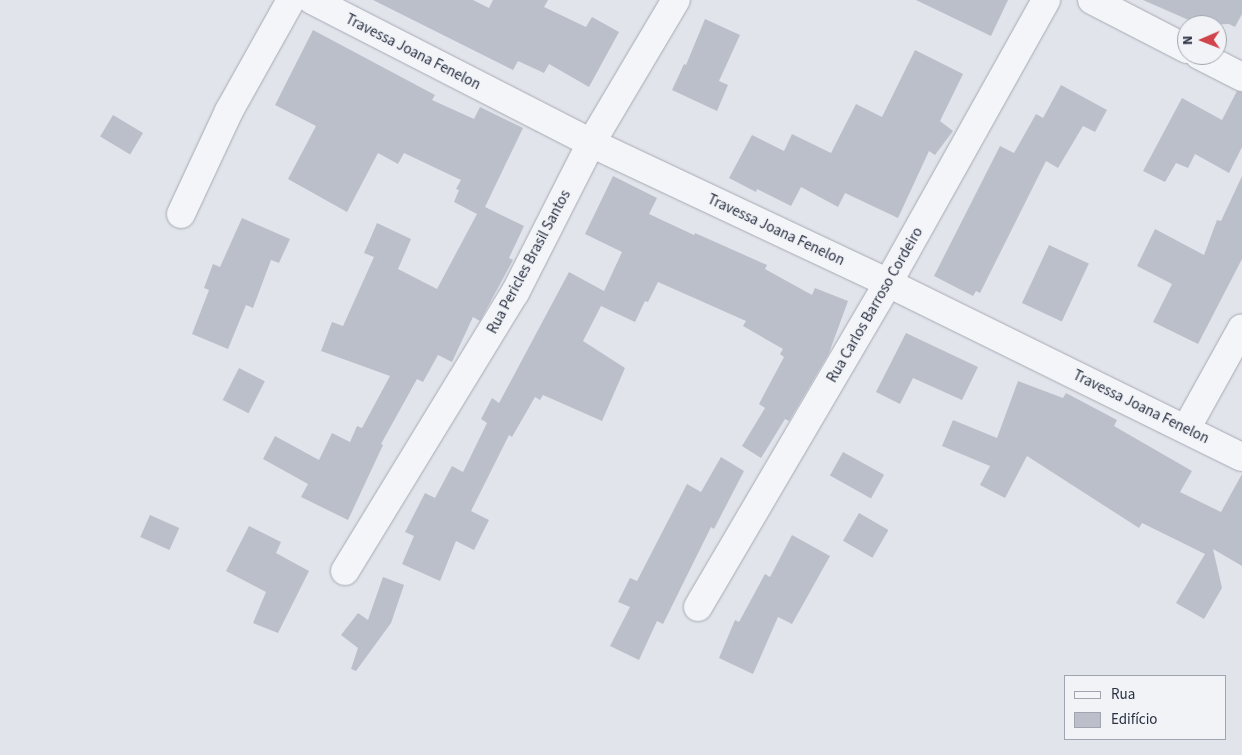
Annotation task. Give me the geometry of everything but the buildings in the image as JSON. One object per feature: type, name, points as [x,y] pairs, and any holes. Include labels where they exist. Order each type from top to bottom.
[{"type":"street","points":[[181,214],[229,111],[291,0]]},
{"type":"street","name":"Travessa Joana Fenelon","points":[[312,0],[591,144],[888,283],[1242,457]]},
{"type":"street","name":"Rua Pericles Brasil Santos","points":[[345,571],[515,293],[591,144],[676,0]]},
{"type":"street","name":"Rua Carlos Barroso Cordeiro","points":[[698,607],[888,283],[1046,0]]},
{"type":"street","points":[[1092,0],[1177,44]]},
{"type":"street","points":[[1219,65],[1242,77]]},
{"type":"street","points":[[1186,429],[1242,328]]}]
